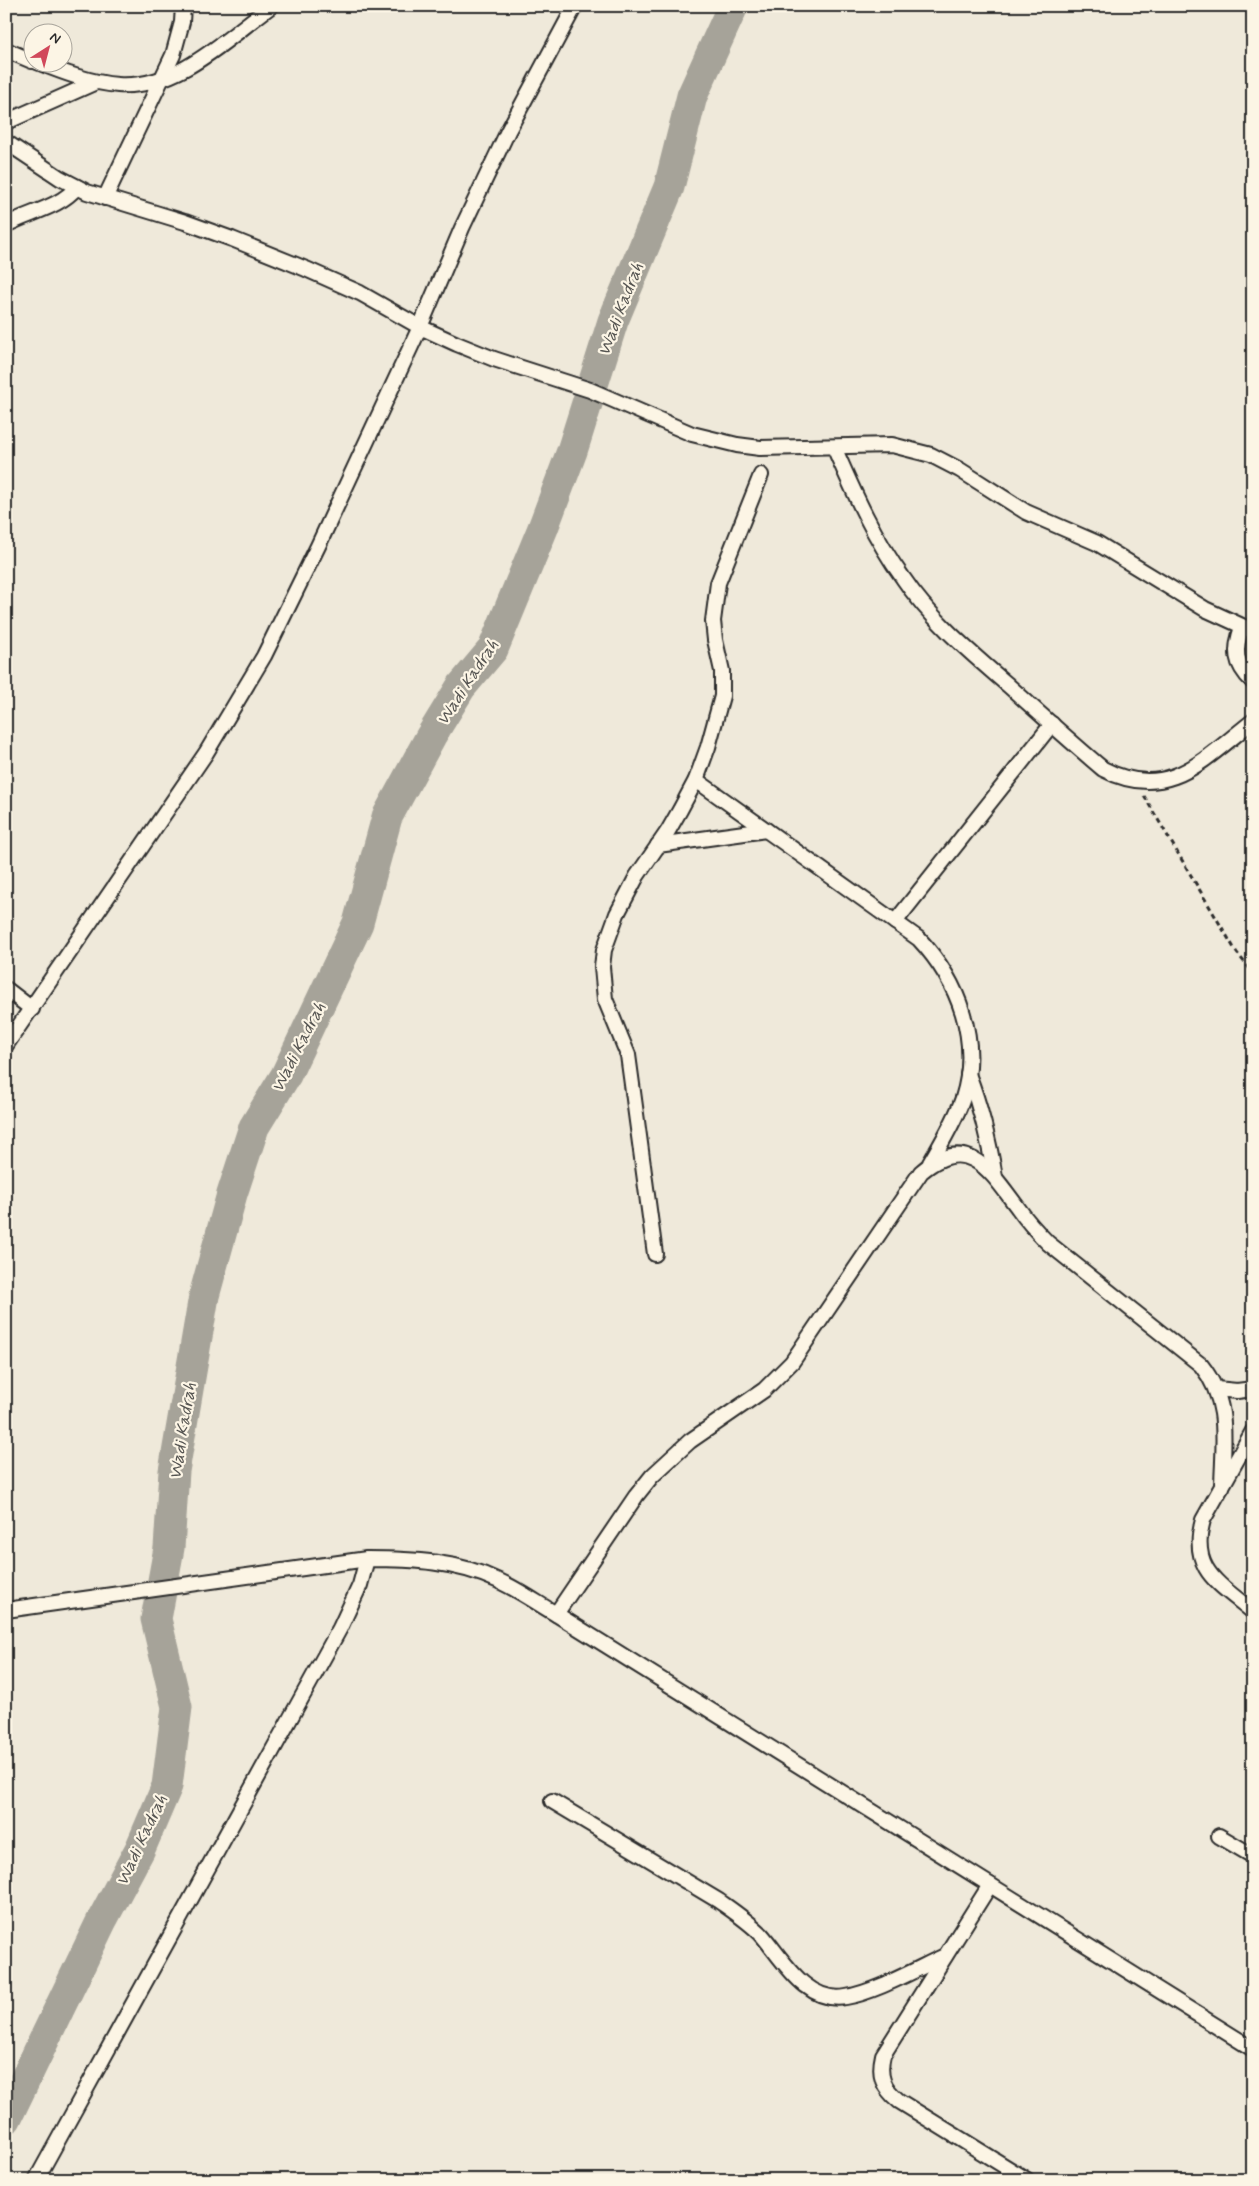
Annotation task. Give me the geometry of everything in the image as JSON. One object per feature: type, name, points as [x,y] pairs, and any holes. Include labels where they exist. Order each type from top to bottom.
[{"type":"street","points":[[105,198],[163,79],[175,47],[184,6]]},
{"type":"street","points":[[66,72],[96,82],[118,85],[134,85],[163,79],[192,65],[271,6]]},
{"type":"street","points":[[6,1045],[206,753],[264,656],[420,327],[462,228],[508,131],[575,6]]},
{"type":"street","points":[[6,50],[22,57]]},
{"type":"street","points":[[6,122],[96,82]]},
{"type":"street","points":[[6,132],[20,150]]},
{"type":"street","points":[[6,142],[77,187],[105,198],[185,222],[306,269],[360,293],[420,327],[486,356],[590,390],[692,434],[760,448],[892,445],[931,455],[960,470],[1026,512],[1097,543],[1205,609],[1247,629],[1236,644],[1237,656],[1241,668],[1253,682]]},
{"type":"street","points":[[6,225],[32,212],[59,203],[77,187]]},
{"type":"street","points":[[834,447],[852,489],[879,542],[903,580],[963,646],[1103,769],[1134,781],[1151,782],[1167,780],[1183,774],[1253,721]]},
{"type":"street","points":[[655,1254],[628,1055],[605,999],[602,967],[604,950],[617,914],[637,876],[658,845],[696,780],[708,747],[722,696],[722,671],[714,640],[713,621],[718,583],[761,475]]},
{"type":"street","points":[[896,922],[1052,724]]},
{"type":"street","points":[[556,1614],[636,1496],[652,1476],[690,1441],[764,1390],[792,1362],[917,1177],[930,1164],[953,1121],[962,1098],[968,1074],[969,1050],[966,1025],[960,1001],[950,978],[937,958],[919,940],[896,922],[696,780]]},
{"type":"street","points":[[658,845],[766,830]]},
{"type":"street","points":[[6,989],[32,1009]]},
{"type":"street","points":[[968,1074],[983,1116],[995,1176]]},
{"type":"street","points":[[930,1164],[942,1158],[954,1156],[967,1157],[979,1162],[995,1176],[1028,1222],[1048,1243],[1190,1355],[1205,1370],[1216,1389],[1223,1417],[1222,1487]]},
{"type":"street","points":[[1216,1389],[1237,1391],[1253,1389]]},
{"type":"street","points":[[1253,1431],[1203,1520],[1198,1536],[1199,1552],[1204,1568],[1213,1579],[1253,1612]]},
{"type":"street","points":[[36,2180],[340,1628],[360,1585],[367,1559]]},
{"type":"street","points":[[6,1610],[367,1559],[401,1559],[434,1562],[467,1569],[499,1581],[556,1614],[1253,2049]]},
{"type":"street","points":[[552,1801],[733,1911],[760,1934],[798,1978],[811,1990],[826,1996],[843,1998],[860,1994],[945,1956]]},
{"type":"street","points":[[1219,1836],[1253,1856]]},
{"type":"street","points":[[990,1885],[883,2055],[880,2068],[882,2081],[889,2093],[899,2101],[1027,2180]]},
{"type":"path","points":[[1134,781],[1237,953],[1253,973]]},
{"type":"waterway","name":"Wadi Kadrah","points":[[6,2119],[101,1922],[140,1849],[167,1786],[177,1707],[156,1619],[169,1548],[174,1471],[204,1296],[232,1194],[254,1127],[286,1075],[358,923],[387,817],[431,736],[461,687],[493,649],[543,528],[572,451],[613,321],[669,187],[692,96],[733,6]]}]
